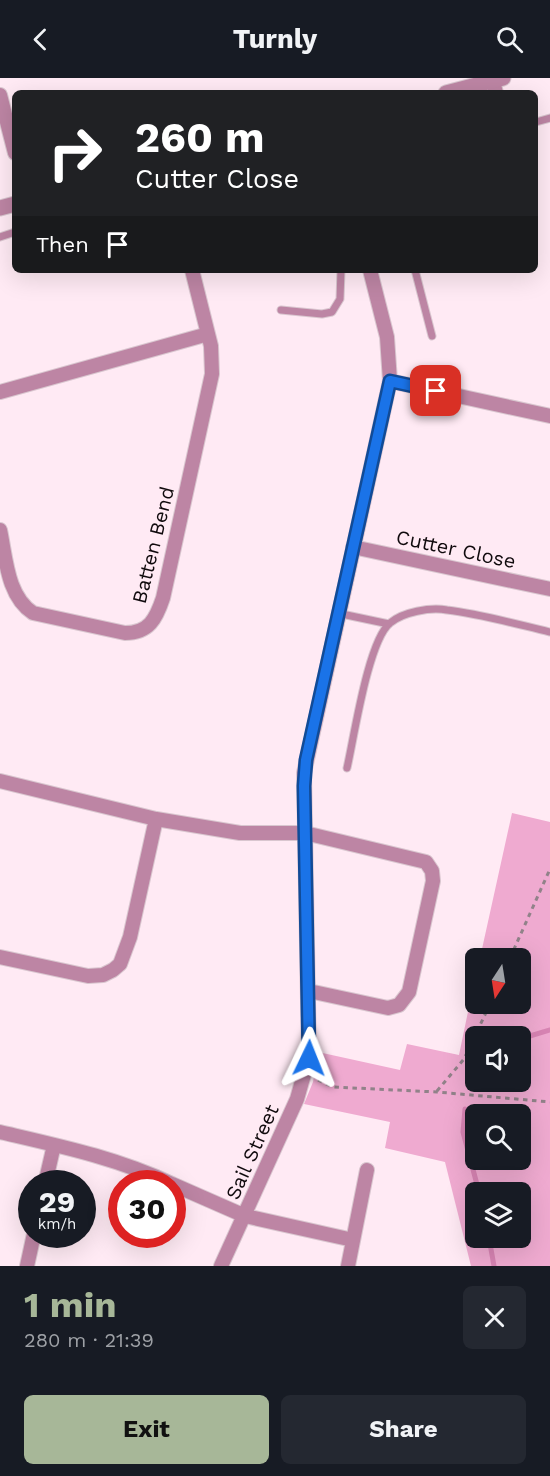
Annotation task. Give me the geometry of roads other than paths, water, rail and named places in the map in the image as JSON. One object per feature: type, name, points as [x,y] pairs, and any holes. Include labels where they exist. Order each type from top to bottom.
[{"type":"street","points":[[463,90],[497,84]]},
{"type":"street","points":[[0,95],[12,141]]},
{"type":"street","name":"Batten Bend","points":[[0,530],[15,594],[21,604],[33,613],[124,633],[136,633],[152,623],[163,598],[206,408],[213,359],[193,273]]},
{"type":"street","name":"Sail Street","points":[[221,1266],[306,1075],[310,1040],[305,833],[306,760],[390,381],[387,337],[371,273]]},
{"type":"street","points":[[0,392],[208,334]]},
{"type":"street","points":[[390,381],[550,416]]},
{"type":"street","name":"Cutter Close","points":[[353,547],[550,589]]},
{"type":"street","points":[[0,781],[156,819],[240,833],[305,833],[421,859],[430,866],[433,876],[409,992],[404,1002],[388,1008],[309,991]]},
{"type":"street","points":[[0,957],[88,976],[104,975],[120,964],[130,937],[156,819]]},
{"type":"street","points":[[0,1132],[142,1170]]},
{"type":"street","points":[[48,1170],[54,1145]]},
{"type":"street","points":[[348,1266],[368,1170]]},
{"type":"street","points":[[186,1190],[245,1216],[353,1240]]},
{"type":"street","points":[[27,1266],[31,1248]]},
{"type":"lane","points":[[281,310],[322,314],[332,312],[340,299],[340,273]]},
{"type":"lane","points":[[416,273],[432,336]]},
{"type":"lane","points":[[347,768],[370,665],[380,636],[389,624],[418,612],[444,609],[550,632]]},
{"type":"lane","points":[[337,613],[389,624]]},
{"type":"waterway","points":[[531,1036],[550,1030]]},
{"type":"waterway","points":[[465,1109],[463,1132],[465,1140]]},
{"type":"waterway","points":[[473,1170],[476,1182]]},
{"type":"waterway","points":[[491,1248],[494,1266]]}]
